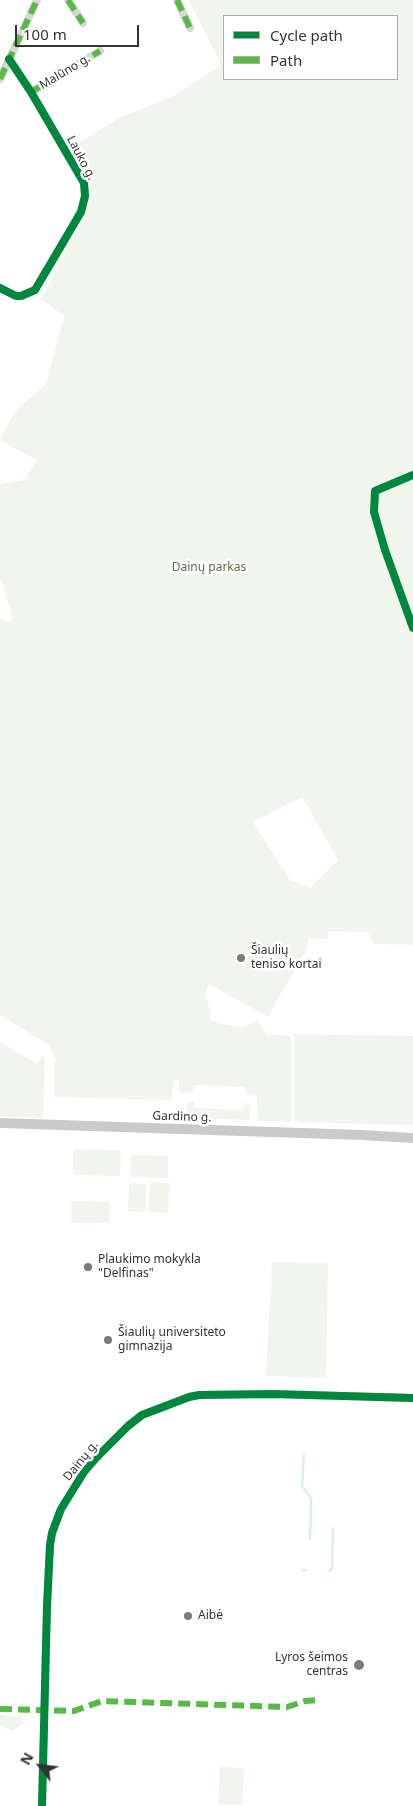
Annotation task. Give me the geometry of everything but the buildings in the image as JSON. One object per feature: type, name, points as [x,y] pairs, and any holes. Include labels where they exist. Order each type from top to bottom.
[{"type":"main road","name":"Gardino g.","points":[[0,1123],[413,1137]]},
{"type":"street","points":[[0,79],[37,0]]},
{"type":"street","points":[[68,0],[83,23]]},
{"type":"street","points":[[177,0],[190,28]]},
{"type":"street","name":"Malūno g.","points":[[30,92],[100,51]]},
{"type":"street","name":"Lauko g.","points":[[0,288],[16,296],[21,296],[35,290],[84,204],[84,183],[9,59]]},
{"type":"street","name":"Dainų g.","points":[[42,1806],[50,1545],[52,1533],[61,1509],[84,1472],[96,1458],[128,1426],[142,1415],[199,1395],[273,1394],[413,1398]]},
{"type":"green space","name":"Dainų parkas","points":[[189,0],[413,0],[413,945],[376,944],[371,941],[370,932],[328,931],[328,939],[309,939],[305,952],[268,1017],[209,984],[205,994],[211,1013],[209,1019],[217,1023],[242,1027],[258,1020],[266,1034],[291,1036],[291,1122],[258,1121],[257,1096],[245,1095],[245,1087],[194,1085],[193,1093],[179,1093],[179,1079],[174,1080],[171,1100],[54,1097],[54,1064],[56,1060],[49,1045],[0,1015],[0,619],[10,622],[12,618],[4,587],[0,580],[0,484],[25,480],[36,460],[0,439],[15,411],[46,384],[64,316],[41,299],[80,225],[92,195],[88,181],[70,148],[121,117],[175,95],[221,65]],"holes":[[[302,797],[338,860],[310,888],[291,881],[253,822]]]},
{"type":"green space","points":[[294,1034],[413,1036],[413,1125],[294,1122]]},
{"type":"green space","points":[[0,1042],[37,1064],[43,1054],[45,1058],[43,1118],[0,1117]]},
{"type":"green space","points":[[190,1101],[195,1102],[195,1108],[244,1110],[244,1103],[247,1103],[250,1106],[250,1120],[186,1118],[187,1103]]},
{"type":"green space","points":[[76,1149],[119,1150],[121,1152],[120,1174],[118,1176],[75,1175],[73,1173],[73,1151]]},
{"type":"green space","points":[[131,1155],[168,1156],[168,1178],[130,1177]]},
{"type":"green space","points":[[150,1182],[170,1183],[168,1213],[149,1212]]},
{"type":"green space","points":[[129,1183],[146,1184],[145,1212],[128,1211]]},
{"type":"green space","points":[[71,1201],[110,1202],[109,1223],[71,1223]]},
{"type":"green space","points":[[272,1262],[328,1263],[326,1378],[266,1376]]},
{"type":"green space","points":[[0,1715],[21,1716],[24,1723],[12,1731],[0,1725]]},
{"type":"green space","points":[[220,1767],[244,1768],[242,1805],[218,1804]]},
{"type":"waterway","points":[[304,1455],[302,1486],[311,1498],[310,1539]]},
{"type":"waterway","points":[[329,1571],[332,1569],[333,1528]]},
{"type":"marked path","points":[[0,79],[37,0]]},
{"type":"marked path","points":[[68,0],[83,23]]},
{"type":"marked path","points":[[177,0],[190,28]]},
{"type":"marked path","points":[[31,92],[100,51]]},
{"type":"marked path","points":[[0,1709],[74,1711],[102,1701],[287,1707],[305,1701],[321,1700]]},
{"type":"cycle path","points":[[0,288],[16,296],[21,296],[35,290],[81,212],[85,196],[84,183],[31,92],[9,59]]},
{"type":"cycle path","points":[[413,475],[375,491],[374,512],[385,550],[413,628]]},
{"type":"cycle path","points":[[42,1806],[50,1545],[52,1533],[61,1509],[84,1472],[96,1458],[128,1426],[142,1415],[199,1395],[273,1394],[413,1398]]},
{"type":"place","name":"Šiaulių teniso kortai","points":[[241,958]]},
{"type":"place","name":"Plaukimo mokykla \"Delfinas\"","points":[[88,1267]]},
{"type":"place","name":"Šiaulių universiteto gimnazija","points":[[108,1340]]},
{"type":"place","name":"Aibė","points":[[188,1616]]},
{"type":"place","name":"Lyros šeimos centras","points":[[359,1665]]}]
